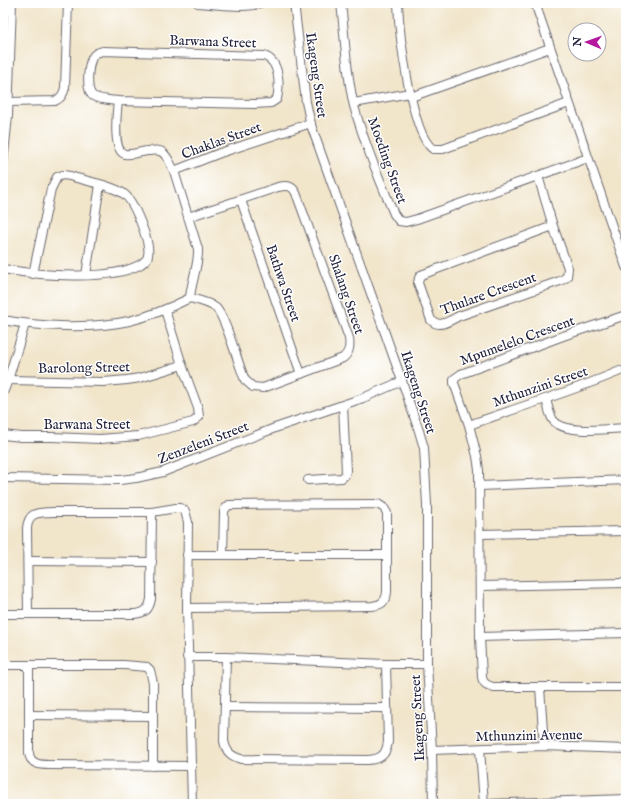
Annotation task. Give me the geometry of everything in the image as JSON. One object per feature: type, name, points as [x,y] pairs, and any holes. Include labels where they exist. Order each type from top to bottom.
[{"type":"street","points":[[3,163],[9,102],[12,3]]},
{"type":"street","points":[[9,102],[55,101],[60,99],[62,96],[65,88],[68,3]]},
{"type":"street","points":[[198,3],[247,6],[260,3]]},
{"type":"street","name":"Ikageng Street","points":[[294,3],[306,102],[311,122],[420,431],[426,463],[428,608],[427,664],[432,750],[432,804]]},
{"type":"street","name":"Moeding Street","points":[[342,3],[350,83],[354,103],[370,155],[397,220],[401,222],[417,219],[588,158]]},
{"type":"street","points":[[398,3],[411,95],[420,130],[427,144],[435,150],[447,148],[569,104]]},
{"type":"street","points":[[535,3],[626,267]]},
{"type":"street","points":[[354,103],[411,95],[550,48]]},
{"type":"street","name":"Barwana Street","points":[[98,52],[177,52],[264,56],[271,59],[276,67],[277,96],[275,101],[271,103],[255,104],[118,101],[98,98],[93,96],[90,92],[90,61],[98,52]]},
{"type":"street","points":[[118,101],[117,133],[121,152],[123,154],[130,154],[152,150],[163,152],[174,171]]},
{"type":"street","name":"Chaklas Street","points":[[190,298],[191,285],[198,260],[197,244],[174,171],[311,122]]},
{"type":"street","points":[[3,269],[33,274],[57,275],[119,272],[140,265],[147,259],[149,249],[132,202],[123,193],[63,175],[59,176],[55,180],[46,212],[33,274]]},
{"type":"street","name":"Thulare Crescent","points":[[538,176],[553,226],[568,268],[568,275],[566,278],[459,316],[446,323],[435,324],[431,320],[418,283],[421,275],[553,226]]},
{"type":"street","points":[[86,274],[100,185]]},
{"type":"street","name":"Shalang Street","points":[[188,217],[284,186],[291,186],[296,193],[314,240],[349,338],[349,349],[347,355],[343,358],[302,374],[263,388],[257,388],[248,384],[241,372],[224,323],[216,308],[190,298]]},
{"type":"street","name":"Bathwa Street","points":[[241,200],[302,374]]},
{"type":"street","points":[[3,320],[25,324],[113,324],[142,318],[165,310],[190,298]]},
{"type":"street","name":"Barwana Street","points":[[3,435],[21,437],[114,439],[138,436],[192,422],[199,417],[200,413],[182,365],[165,310]]},
{"type":"street","name":"Mpumelelo Crescent","points":[[626,315],[563,336],[461,374],[454,381],[454,386],[469,425],[477,456],[480,486],[480,637],[482,677],[485,684],[492,687],[626,687]]},
{"type":"street","points":[[3,393],[25,324]]},
{"type":"street","name":"Barolong Street","points":[[8,380],[104,382],[140,378],[182,365]]},
{"type":"street","name":"Mthunzini Street","points":[[469,425],[546,399],[620,371]]},
{"type":"street","name":"Zenzeleni Street","points":[[3,478],[108,480],[136,478],[169,470],[275,428],[363,398],[402,381]]},
{"type":"street","points":[[546,399],[553,420],[561,426],[580,429],[626,428]]},
{"type":"street","points":[[308,480],[342,478],[345,475],[343,405]]},
{"type":"street","points":[[480,486],[626,480]]},
{"type":"street","points":[[187,608],[376,605],[382,603],[386,598],[387,513],[381,506],[369,504],[229,505],[224,512],[223,555]]},
{"type":"street","points":[[28,614],[27,522],[31,516],[35,514],[52,512],[152,512],[176,508],[180,508],[185,511],[188,522],[187,657],[192,766],[192,804]]},
{"type":"street","points":[[3,614],[143,613],[150,606],[151,600],[152,512]]},
{"type":"street","points":[[480,534],[626,531]]},
{"type":"street","points":[[187,555],[387,555]]},
{"type":"street","points":[[28,561],[152,562]]},
{"type":"street","points":[[480,586],[626,583]]},
{"type":"street","points":[[480,637],[626,633]]},
{"type":"street","points":[[187,657],[427,664]]},
{"type":"street","points":[[226,657],[225,747],[234,757],[242,759],[353,760],[378,758],[385,752],[388,742],[386,664]]},
{"type":"street","points":[[3,665],[124,665],[147,667],[150,670],[153,679],[153,766]]},
{"type":"street","points":[[29,665],[29,755],[31,760],[36,763],[59,766],[192,766]]},
{"type":"street","points":[[540,687],[544,746]]},
{"type":"street","points":[[225,707],[387,708]]},
{"type":"street","points":[[29,715],[153,716]]},
{"type":"street","name":"Mthunzini Avenue","points":[[432,750],[544,746],[626,749]]},
{"type":"street","points":[[480,749],[484,804],[626,799]]}]
